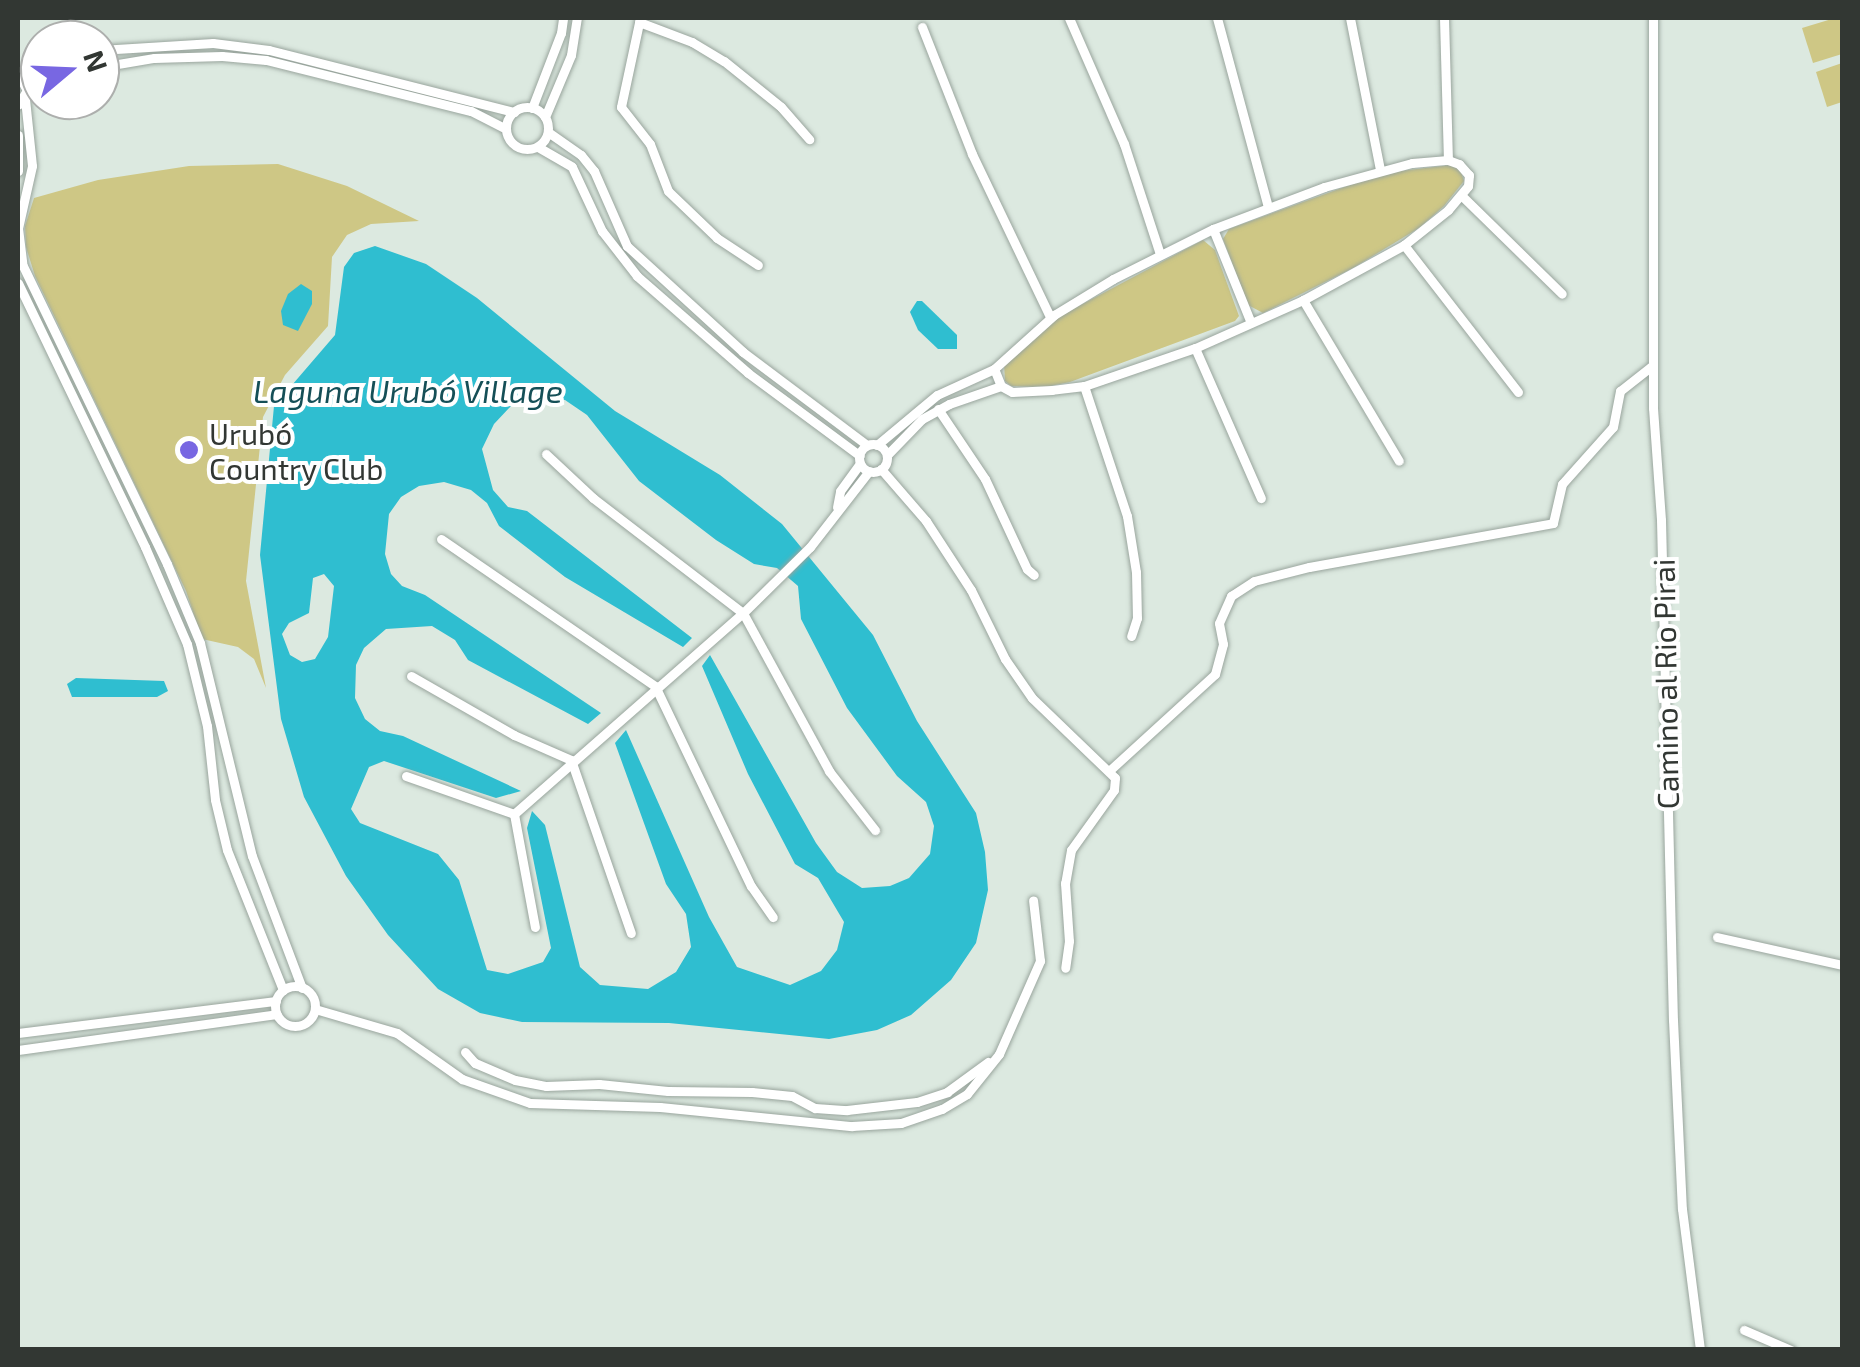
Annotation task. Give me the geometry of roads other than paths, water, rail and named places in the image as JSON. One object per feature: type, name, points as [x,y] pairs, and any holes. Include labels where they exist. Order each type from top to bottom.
[{"type":"street","points":[[532,108],[561,34],[562,18]]},
{"type":"street","points":[[538,147],[548,132],[545,116],[570,56],[577,18]]},
{"type":"street","points":[[1069,18],[1124,144],[1160,254]]},
{"type":"street","points":[[1216,18],[1268,207]]},
{"type":"street","points":[[1350,18],[1380,170]]},
{"type":"street","points":[[1444,18],[1448,160]]},
{"type":"street","name":"Camino al Rio Pirai","points":[[1653,18],[1654,364],[1675,1058],[1682,1209],[1700,1350]]},
{"type":"street","points":[[758,265],[717,238],[668,192],[650,144],[621,107],[640,20],[692,42],[724,61],[781,107],[810,140]]},
{"type":"street","points":[[922,27],[955,115],[1050,318]]},
{"type":"street","points":[[120,48],[212,43],[269,50],[514,112],[532,108],[545,116]]},
{"type":"street","points":[[154,44],[154,58]]},
{"type":"street","points":[[120,64],[154,58],[222,56],[266,60],[472,110],[506,129],[518,148],[538,147],[572,167],[622,258],[685,320],[748,374],[860,459],[869,471]]},
{"type":"street","points":[[506,129],[514,112]]},
{"type":"street","points":[[26,120],[32,166],[18,248],[200,643],[252,856],[302,988],[312,996],[315,1009],[310,1020],[298,1026],[286,1024],[277,1014],[276,1001],[283,990]]},
{"type":"street","points":[[548,132],[581,155],[594,171],[627,246],[694,309],[886,454]]},
{"type":"street","points":[[18,135],[18,171]]},
{"type":"street","points":[[837,507],[840,492],[872,445],[936,395],[994,369],[1050,318],[1160,254],[1268,207],[1380,170],[1448,160],[1459,164],[1469,176],[1461,195],[1404,245],[1303,300],[1195,348],[1084,386],[1012,392],[1001,386],[994,369]]},
{"type":"street","points":[[1461,195],[1562,294]]},
{"type":"street","points":[[592,206],[604,201]]},
{"type":"street","points":[[1213,229],[1251,323]]},
{"type":"street","points":[[1404,245],[1518,392]]},
{"type":"street","points":[[18,283],[145,546],[186,644],[207,726],[215,800],[227,850],[283,990]]},
{"type":"street","points":[[1303,300],[1399,462]]},
{"type":"street","points":[[685,320],[694,309]]},
{"type":"street","points":[[1195,348],[1261,498]]},
{"type":"street","points":[[1110,770],[1216,674],[1223,644],[1219,623],[1231,596],[1254,580],[1309,567],[1553,523],[1562,484],[1613,427],[1620,391],[1654,364]]},
{"type":"street","points":[[882,468],[886,454],[922,418],[1001,386]]},
{"type":"street","points":[[1084,386],[1127,516],[1136,572],[1137,618],[1131,636]]},
{"type":"street","points":[[938,410],[986,479],[1027,569],[1034,575]]},
{"type":"street","points":[[546,454],[593,498],[743,613],[829,772],[875,830]]},
{"type":"street","points":[[882,468],[926,522],[972,590],[1006,660],[1032,698],[1081,749],[1110,770],[1114,790],[1071,850],[1065,883],[1069,941],[1065,968]]},
{"type":"street","points":[[514,814],[655,686],[743,613],[807,550],[869,471],[882,468]]},
{"type":"street","points":[[441,540],[655,686],[752,886],[772,917]]},
{"type":"street","points":[[145,546],[156,541]]},
{"type":"street","points":[[411,676],[514,735],[571,760],[631,933]]},
{"type":"street","points":[[406,776],[514,814]]},
{"type":"street","points":[[514,814],[535,927]]},
{"type":"street","points":[[315,1009],[398,1033],[462,1079],[530,1103],[660,1107],[852,1126],[901,1123],[942,1109],[966,1094],[999,1054],[1040,961],[1033,900]]},
{"type":"street","points":[[1717,937],[1842,965]]},
{"type":"street","points":[[283,990],[302,988]]},
{"type":"street","points":[[18,1033],[276,1001]]},
{"type":"street","points":[[18,1050],[277,1014]]},
{"type":"street","points":[[465,1052],[475,1063],[514,1080],[546,1086],[599,1084],[668,1092],[773,1094],[792,1096],[816,1108],[846,1110],[917,1102],[947,1092],[999,1054]]},
{"type":"street","points":[[770,1120],[773,1094]]},
{"type":"street","points":[[1744,1330],[1791,1350]]},
{"type":"water","name":"Laguna Urubó Village","points":[[375,246],[426,264],[477,298],[615,411],[720,475],[782,524],[873,635],[917,721],[976,813],[985,852],[988,890],[976,943],[951,980],[911,1015],[877,1030],[829,1039],[669,1023],[522,1022],[480,1013],[438,989],[388,935],[346,876],[304,797],[281,719],[260,555],[274,406],[335,335],[344,267],[354,253]],"holes":[[[536,396],[565,400],[587,415],[639,481],[716,540],[754,564],[777,568],[798,586],[801,619],[847,708],[897,776],[926,802],[934,826],[930,854],[909,878],[890,886],[862,888],[837,872],[816,843],[710,655],[702,666],[748,774],[795,864],[818,878],[844,922],[837,950],[821,971],[790,985],[737,967],[709,917],[626,730],[615,743],[666,884],[686,914],[691,947],[676,972],[648,989],[600,985],[580,967],[545,825],[532,811],[527,828],[551,948],[543,962],[508,974],[487,970],[459,880],[438,854],[360,823],[351,809],[369,767],[384,761],[496,798],[521,791],[403,736],[380,731],[365,719],[355,698],[356,665],[364,648],[386,629],[432,626],[455,640],[468,660],[588,724],[601,713],[425,595],[402,586],[391,574],[385,554],[389,514],[401,497],[419,486],[444,482],[471,490],[487,503],[499,526],[565,577],[683,647],[692,638],[527,511],[508,507],[493,490],[482,449],[494,424],[511,406]],[[324,574],[334,586],[328,637],[315,659],[302,662],[290,655],[282,634],[289,623],[309,613],[313,578]]]},
{"type":"water","points":[[301,284],[312,291],[312,304],[298,331],[283,325],[281,311],[288,294]]},
{"type":"water","points":[[917,301],[922,301],[957,335],[957,349],[938,349],[918,330],[910,312]]},
{"type":"water","points":[[76,678],[164,681],[168,691],[157,697],[72,697],[67,684]]},
{"type":"place","name":"Urubó Country Club","points":[[189,450]]}]
